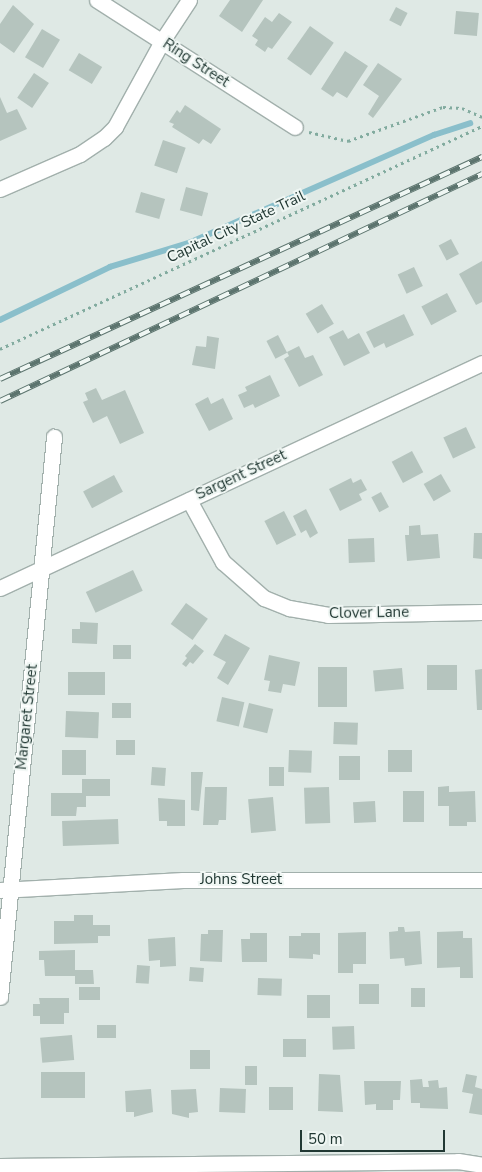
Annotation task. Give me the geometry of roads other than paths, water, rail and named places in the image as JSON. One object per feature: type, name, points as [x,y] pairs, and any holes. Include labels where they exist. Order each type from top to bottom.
[{"type":"street","name":"Ring Street","points":[[97,0],[295,127]]},
{"type":"street","points":[[0,189],[80,154],[102,140],[115,127],[162,41],[189,0]]},
{"type":"street","name":"Sargent Street","points":[[0,588],[482,363]]},
{"type":"street","name":"Margaret Street","points":[[0,997],[4,889],[26,733],[39,570],[54,437]]},
{"type":"street","name":"Clover Lane","points":[[189,500],[223,562],[264,598],[289,608],[328,615],[482,612]]},
{"type":"street","name":"Johns Street","points":[[4,889],[183,880],[482,880]]},
{"type":"street","points":[[0,1166],[458,1161],[482,1165]]},
{"type":"waterway","points":[[0,320],[110,267],[189,243],[434,135],[470,123]]},
{"type":"railway","points":[[0,379],[482,157]]},
{"type":"railway","points":[[0,401],[482,174]]}]
